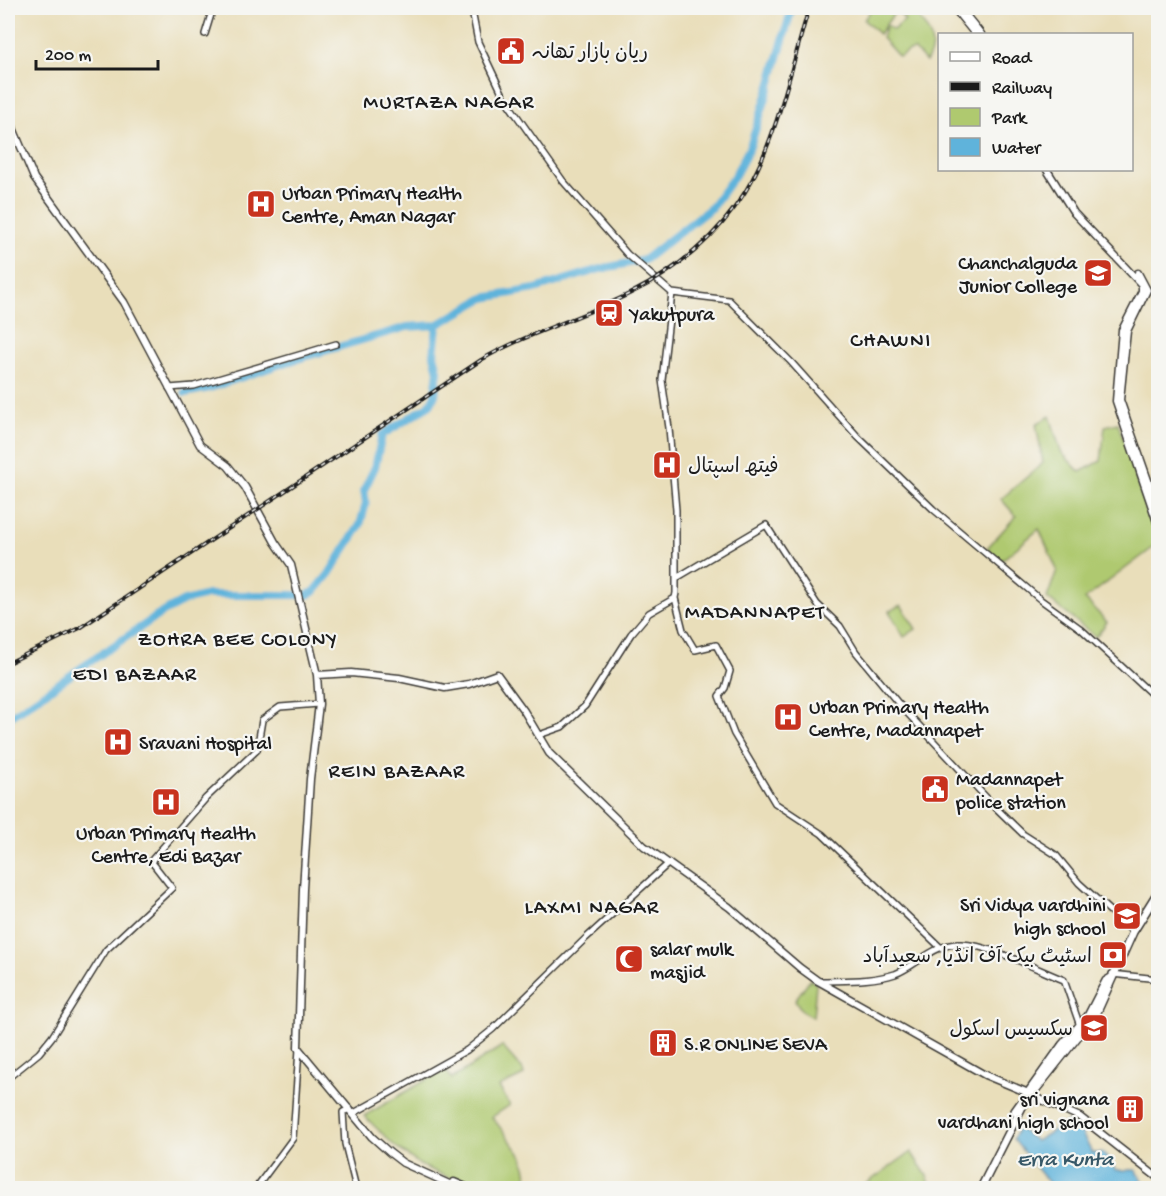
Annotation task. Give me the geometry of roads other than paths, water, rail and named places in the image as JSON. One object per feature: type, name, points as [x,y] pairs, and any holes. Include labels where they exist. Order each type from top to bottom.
[{"type":"main road","points":[[954,8],[974,33]]},
{"type":"main road","points":[[960,8],[980,33]]},
{"type":"main road","points":[[8,94],[17,141],[34,178],[124,302],[200,445],[228,466],[245,487],[275,542],[291,565],[299,607],[317,675],[319,705],[310,779],[303,889],[298,1048],[372,1134],[396,1156],[458,1188]]},
{"type":"main road","points":[[1050,171],[1076,212],[1142,276],[1147,288],[1127,332],[1120,400],[1158,508]]},
{"type":"main road","points":[[1050,171],[1074,213],[1142,285],[1142,291],[1122,330],[1116,401],[1158,525]]},
{"type":"main road","points":[[317,675],[351,673],[390,677],[445,688],[469,684],[497,674],[556,761],[644,846],[729,907],[800,968],[818,981],[985,1075],[1080,1117],[1158,1178]]},
{"type":"main road","points":[[976,1188],[1020,1106],[1062,1044],[1080,1026],[1106,981],[1112,976],[1133,932],[1158,892]]},
{"type":"main road","points":[[1028,1093],[1097,1012],[1112,982],[1112,976]]},
{"type":"main road","points":[[981,1188],[1020,1106]]},
{"type":"main road","points":[[396,1156],[468,1188]]},
{"type":"street","points":[[206,34],[213,8]]},
{"type":"street","points":[[465,8],[472,16],[478,42],[505,99],[563,181],[627,254],[672,293],[729,300],[784,355],[858,437],[933,509],[1041,600],[1081,629],[1158,700]]},
{"type":"street","points":[[672,293],[662,380],[672,456],[678,577],[675,598],[683,630],[695,650],[716,645],[730,671],[726,688],[719,696],[734,734],[775,803],[822,834],[940,947]]},
{"type":"street","points":[[169,388],[194,386],[336,344]]},
{"type":"street","points":[[678,577],[766,525],[816,604],[840,626],[856,652],[893,698],[994,806],[1023,834],[1056,855],[1079,883],[1133,932]]},
{"type":"street","points":[[539,735],[562,726],[585,706],[631,634],[649,613],[675,598]]},
{"type":"street","points":[[8,1078],[39,1053],[52,1037],[106,950],[172,888],[151,861],[194,811],[257,750],[262,720],[280,707],[319,705]]},
{"type":"street","points":[[356,1188],[345,1139],[343,1112],[352,1111],[467,1050],[493,1029],[586,938],[669,863]]},
{"type":"street","points":[[818,981],[878,979],[899,972],[940,947],[960,944],[990,950],[1064,980],[1080,1026]]},
{"type":"street","points":[[1112,976],[1158,979]]},
{"type":"street","points":[[256,1188],[293,1138],[298,1048]]},
{"type":"water","name":"Erra Kunta","points":[[1069,1121],[1080,1129],[1092,1153],[1103,1153],[1116,1170],[1136,1170],[1148,1188],[1053,1188],[1013,1139],[1018,1128],[1036,1141]]},
{"type":"waterway","points":[[185,393],[210,388],[287,362],[407,327],[437,325],[484,298],[535,289],[600,269],[644,260],[712,207],[735,175],[749,149],[792,8]]},
{"type":"waterway","points":[[8,718],[160,614],[184,601],[207,595],[307,595],[314,592],[329,574],[360,525],[366,503],[364,490],[375,467],[382,435],[430,405],[435,395],[438,371],[434,355],[437,325]]},
{"type":"railway","points":[[8,663],[80,628],[481,360],[518,341],[631,293],[680,263],[723,223],[756,172],[774,127],[809,8]]},
{"type":"place","name":"ریان بازار تھانہ","points":[[511,51]]},
{"type":"place","name":"Urban Primary Health Centre, Aman Nagar","points":[[261,204]]},
{"type":"place","name":"Chanchalguda Junior College","points":[[1098,273]]},
{"type":"place","name":"Yakutpura","points":[[609,313]]},
{"type":"place","name":"فیتھ اسپتال","points":[[667,465]]},
{"type":"place","name":"Urban Primary Health Centre, Madannapet","points":[[788,717]]},
{"type":"place","name":"Sravani Hospital","points":[[118,742]]},
{"type":"place","name":"Madannapet police station","points":[[935,789]]},
{"type":"place","name":"Urban Primary Health Centre, Edi Bazar","points":[[166,802]]},
{"type":"place","name":"Sri Vidya vardhini high school","points":[[1127,916]]},
{"type":"place","name":"اسٹیٹ بیک آف انڈیا, سعیدآباد","points":[[1113,955]]},
{"type":"place","name":"salar mulk masjid","points":[[629,959]]},
{"type":"place","name":"سکسیس اسکول","points":[[1094,1028]]},
{"type":"place","name":"S.R ONLINE SEVA","points":[[663,1043]]},
{"type":"place","name":"sri vignana vardhani high school","points":[[1130,1109]]},
{"type":"district","name":"MURTAZA NAGAR","points":[[449,101]]},
{"type":"district","name":"CHAWNI","points":[[891,339]]},
{"type":"district","name":"MADANNAPET","points":[[755,611]]},
{"type":"district","name":"ZOHRA BEE COLONY","points":[[238,638]]},
{"type":"district","name":"EDI BAZAAR","points":[[135,673]]},
{"type":"district","name":"REIN BAZAAR","points":[[397,770]]},
{"type":"district","name":"LAXMI NAGAR","points":[[592,906]]}]
